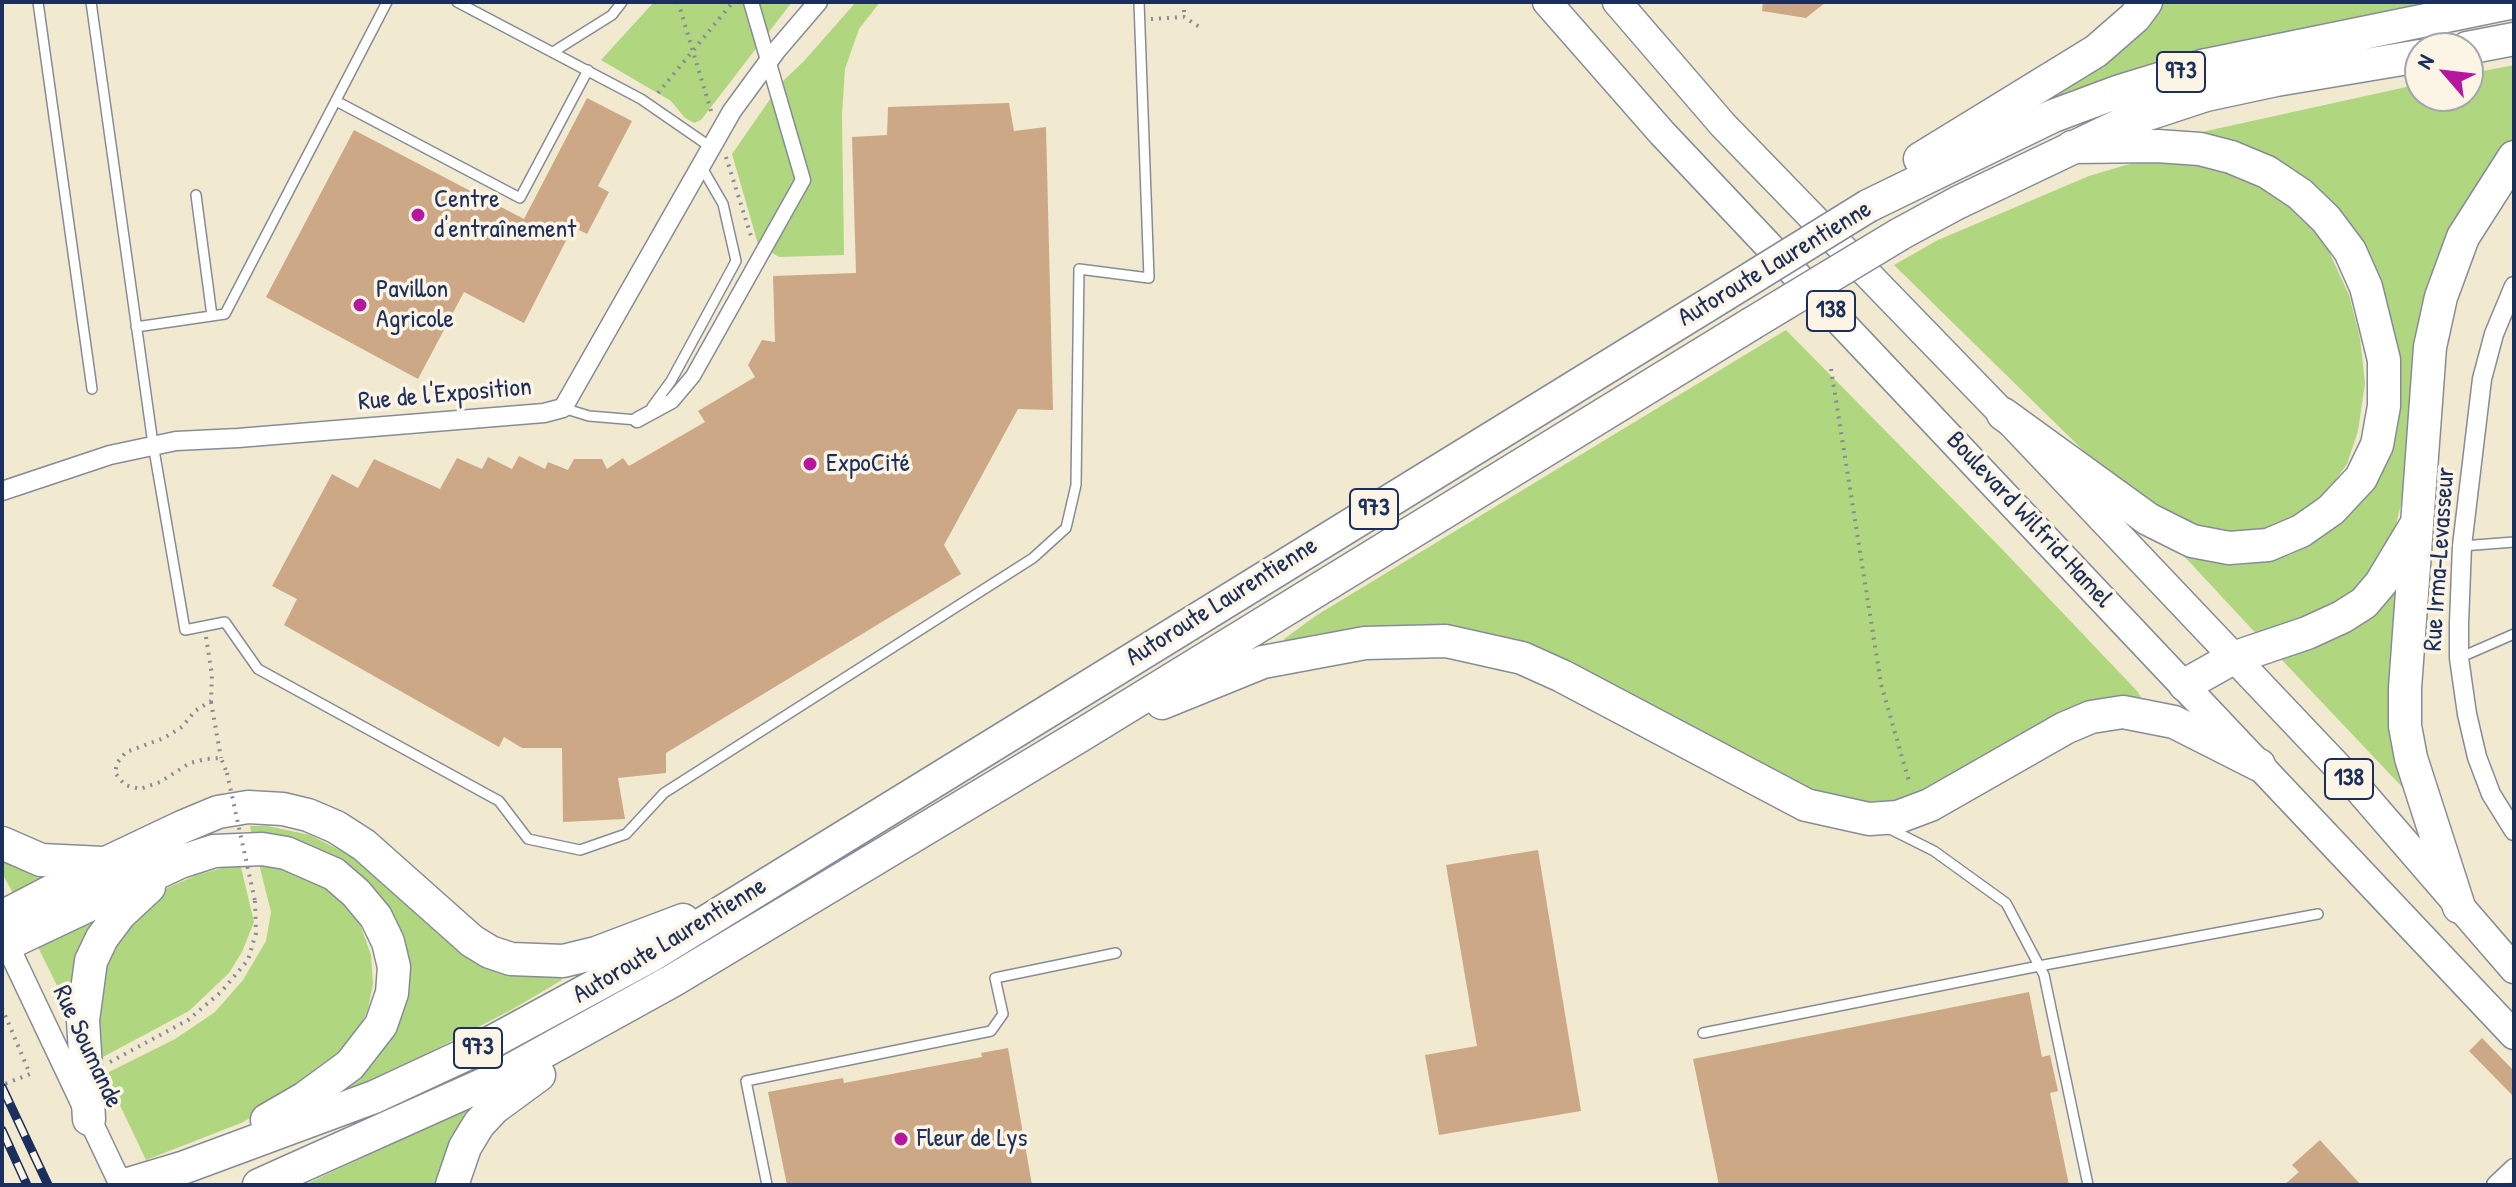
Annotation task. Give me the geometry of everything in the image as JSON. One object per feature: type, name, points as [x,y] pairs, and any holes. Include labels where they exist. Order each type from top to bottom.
[{"type":"highway","points":[[1868,206],[1887,180],[2096,51],[2135,17],[2146,2]]},
{"type":"highway","name":"Autoroute Laurentienne","points":[[123,1185],[185,1167],[374,1097],[488,1044],[652,955],[1868,206],[2053,116],[2120,91],[2202,66],[2514,2]]},
{"type":"highway","points":[[2484,45],[2514,39]]},
{"type":"highway","name":"Autoroute Laurentienne","points":[[259,1185],[491,1081],[672,981],[1078,737],[1751,324],[1957,203],[2133,119],[2206,95],[2404,59]]},
{"type":"highway","points":[[2003,414],[2148,519],[2192,541],[2229,548],[2268,545],[2301,531],[2331,510],[2361,478],[2377,445],[2384,406],[2384,360],[2377,322],[2350,251],[2300,194],[2267,172],[2231,157],[2200,149],[2072,147]]},
{"type":"highway","points":[[2459,907],[2411,758],[2405,726],[2417,521],[2430,347],[2441,297],[2463,237],[2514,157]]},
{"type":"highway","points":[[2185,685],[2233,658],[2307,633],[2364,603],[2381,583],[2417,521]]},
{"type":"highway","points":[[1078,737],[1263,662],[1365,643],[1446,641],[1522,658],[1562,676],[1806,805],[1869,819],[1898,817],[1930,805],[2065,728],[2091,717],[2123,712],[2174,722],[2259,765]]},
{"type":"highway","points":[[4,931],[106,863],[218,812],[248,807],[283,809],[336,827],[364,845],[472,941],[490,952],[532,961],[563,961],[596,953],[753,893]]},
{"type":"highway","points":[[2,843],[41,860],[106,863]]},
{"type":"highway","points":[[4,931],[180,862],[214,851],[237,849],[262,849],[309,860],[334,874],[356,893],[376,917],[388,942],[394,967],[392,993],[381,1025],[350,1065],[305,1098],[185,1167]]},
{"type":"highway","points":[[89,1119],[83,1020],[91,961],[102,938],[120,914],[180,862]]},
{"type":"highway","points":[[452,1185],[465,1147],[479,1124],[494,1108],[566,1059],[593,1026]]},
{"type":"main road","name":"Boulevard Wilfrid-Hamel","points":[[1547,2],[1673,145],[2514,1035]]},
{"type":"main road","name":"Boulevard Wilfrid-Hamel","points":[[1617,2],[1723,125],[2355,785],[2514,969]]},
{"type":"street","points":[[637,420],[672,401],[693,376],[803,180],[751,2]]},
{"type":"street","name":"Rue de l'Exposition","points":[[2,491],[153,444],[544,413],[563,408],[732,111],[818,2]]},
{"type":"street","name":"Rue Irma-Levasseur","points":[[2514,286],[2494,334],[2482,379],[2462,546],[2459,658],[2477,757],[2491,794],[2514,831]]},
{"type":"street","name":"Rue Soumande","points":[[4,931],[89,1119],[123,1185]]},
{"type":"street","points":[[2496,1185],[2514,1168]]},
{"type":"lane","points":[[38,2],[92,389]]},
{"type":"lane","points":[[91,2],[153,444],[185,630],[225,622],[258,669],[499,801],[528,839],[580,850],[626,834],[664,793],[1033,558],[1066,528],[1076,485],[1079,269],[1149,278],[1139,2]]},
{"type":"lane","points":[[136,327],[225,314],[387,2]]},
{"type":"lane","points":[[457,2],[649,104],[712,148]]},
{"type":"lane","points":[[553,52],[612,15],[622,2]]},
{"type":"lane","points":[[336,101],[520,198],[588,70]]},
{"type":"lane","points":[[563,408],[589,416],[637,420],[656,404],[671,381],[736,261],[723,204],[701,166]]},
{"type":"lane","points":[[196,195],[212,316]]},
{"type":"lane","points":[[2462,546],[2514,542]]},
{"type":"lane","points":[[2459,658],[2514,634]]},
{"type":"lane","points":[[1869,819],[1934,851],[2006,903],[2044,975],[2088,1185]]},
{"type":"lane","points":[[1703,1033],[2318,914]]},
{"type":"lane","points":[[767,1185],[746,1081],[991,1031],[1003,1014],[995,978],[1116,953]]},
{"type":"path","points":[[649,104],[733,2]]},
{"type":"path","points":[[1184,2],[1184,17]]},
{"type":"path","points":[[1139,20],[1184,17],[1201,28]]},
{"type":"path","points":[[1831,369],[1881,684],[1910,783],[1915,811]]},
{"type":"path","points":[[110,1062],[188,1020],[221,992],[248,960],[256,933],[255,901],[221,758],[211,701],[212,675],[204,624]]},
{"type":"path","points":[[211,701],[195,711],[182,727],[164,738],[126,752],[117,763],[115,773],[125,785],[140,789],[160,782],[190,763],[221,758]]},
{"type":"path","points":[[2,1008],[30,1074],[2,1085]]},
{"type":"green space","points":[[654,2],[792,2],[701,120],[694,123],[685,118],[671,101],[601,60]]},
{"type":"green space","points":[[856,2],[880,2],[859,29],[845,69],[842,115],[844,255],[779,257],[758,244],[732,154],[782,82]]},
{"type":"green space","points":[[2160,2],[2429,2],[2213,48],[2045,105],[2040,97]]},
{"type":"green space","points":[[2514,65],[2514,141],[2483,181],[2392,540],[2359,595],[2262,640],[2183,555],[2238,565],[2290,555],[2315,541],[2385,454],[2361,250],[2202,138],[2202,132],[2404,88],[2404,112],[2484,112],[2484,71]]},
{"type":"green space","points":[[2158,160],[2194,161],[2232,171],[2266,188],[2301,213],[2325,243],[2349,295],[2360,338],[2365,383],[2358,431],[2347,464],[2325,495],[2296,518],[2263,531],[2217,533],[2181,525],[2093,460],[1894,265],[1938,240],[2089,176]]},
{"type":"green space","points":[[1786,330],[1999,546],[2137,691],[2148,708],[1952,786],[1890,805],[1827,800],[1563,666],[1286,646],[1284,639],[1317,615]]},
{"type":"green space","points":[[2399,584],[2396,757],[2404,789],[2280,658]]},
{"type":"green space","points":[[250,826],[268,826],[310,835],[353,857],[445,940],[467,955],[560,975],[562,980],[419,1058],[307,1110],[353,1076],[394,929],[252,836]]},
{"type":"green space","points":[[2,854],[56,874],[14,895],[2,873]]},
{"type":"green space","points":[[240,863],[254,922],[242,952],[229,973],[189,1011],[101,1058],[92,1024],[106,956],[143,904],[169,887],[197,875]]},
{"type":"green space","points":[[259,864],[292,869],[318,882],[341,899],[360,924],[371,955],[373,984],[368,1009],[358,1032],[342,1055],[287,1098],[241,1123],[146,1160],[107,1078],[109,1072],[175,1039],[215,1012],[243,980],[266,941],[271,912]]},
{"type":"green space","points":[[112,904],[70,1001],[65,1002],[38,942]]},
{"type":"green space","points":[[488,1099],[443,1185],[304,1185]]},
{"type":"building","points":[[1763,2],[1826,2],[1806,18],[1762,11]]},
{"type":"building","points":[[587,98],[632,121],[598,186],[609,192],[587,234],[573,227],[524,323],[464,292],[418,379],[266,297],[354,130],[524,219]]},
{"type":"building","name":"ExpoCité","points":[[1009,103],[1014,131],[1046,127],[1053,410],[1018,409],[944,545],[961,574],[666,753],[666,773],[618,778],[625,819],[563,822],[562,748],[522,748],[504,737],[499,747],[284,625],[297,599],[272,586],[332,474],[358,488],[374,459],[440,489],[457,458],[482,469],[488,457],[512,469],[519,456],[545,469],[548,462],[568,470],[574,459],[602,459],[607,469],[623,458],[629,466],[705,422],[698,411],[755,377],[748,365],[762,340],[775,342],[773,276],[856,273],[852,137],[887,135],[888,107]]},
{"type":"building","points":[[1538,850],[1581,1111],[1439,1135],[1425,1055],[1477,1046],[1446,865]]},
{"type":"building","points":[[2029,992],[2042,1057],[2050,1055],[2058,1091],[2050,1093],[2069,1185],[1719,1185],[1693,1059]]},
{"type":"building","points":[[2482,1038],[2514,1071],[2514,1097],[2469,1051]]},
{"type":"building","name":"Fleur de Lys","points":[[1008,1048],[1032,1185],[787,1185],[768,1092],[843,1078],[844,1083],[982,1057],[981,1053]]},
{"type":"building","points":[[2320,1140],[2361,1185],[2284,1185],[2299,1172],[2292,1165]]},
{"type":"railway","points":[[2,1087],[48,1185]]},
{"type":"railway","points":[[2,1130],[27,1185]]},
{"type":"place","name":"Centre d'entraînement","points":[[418,215]]},
{"type":"place","name":"Pavillon Agricole","points":[[360,305]]},
{"type":"place","name":"ExpoCité","points":[[810,464]]},
{"type":"place","name":"Fleur de Lys","points":[[901,1139]]}]
